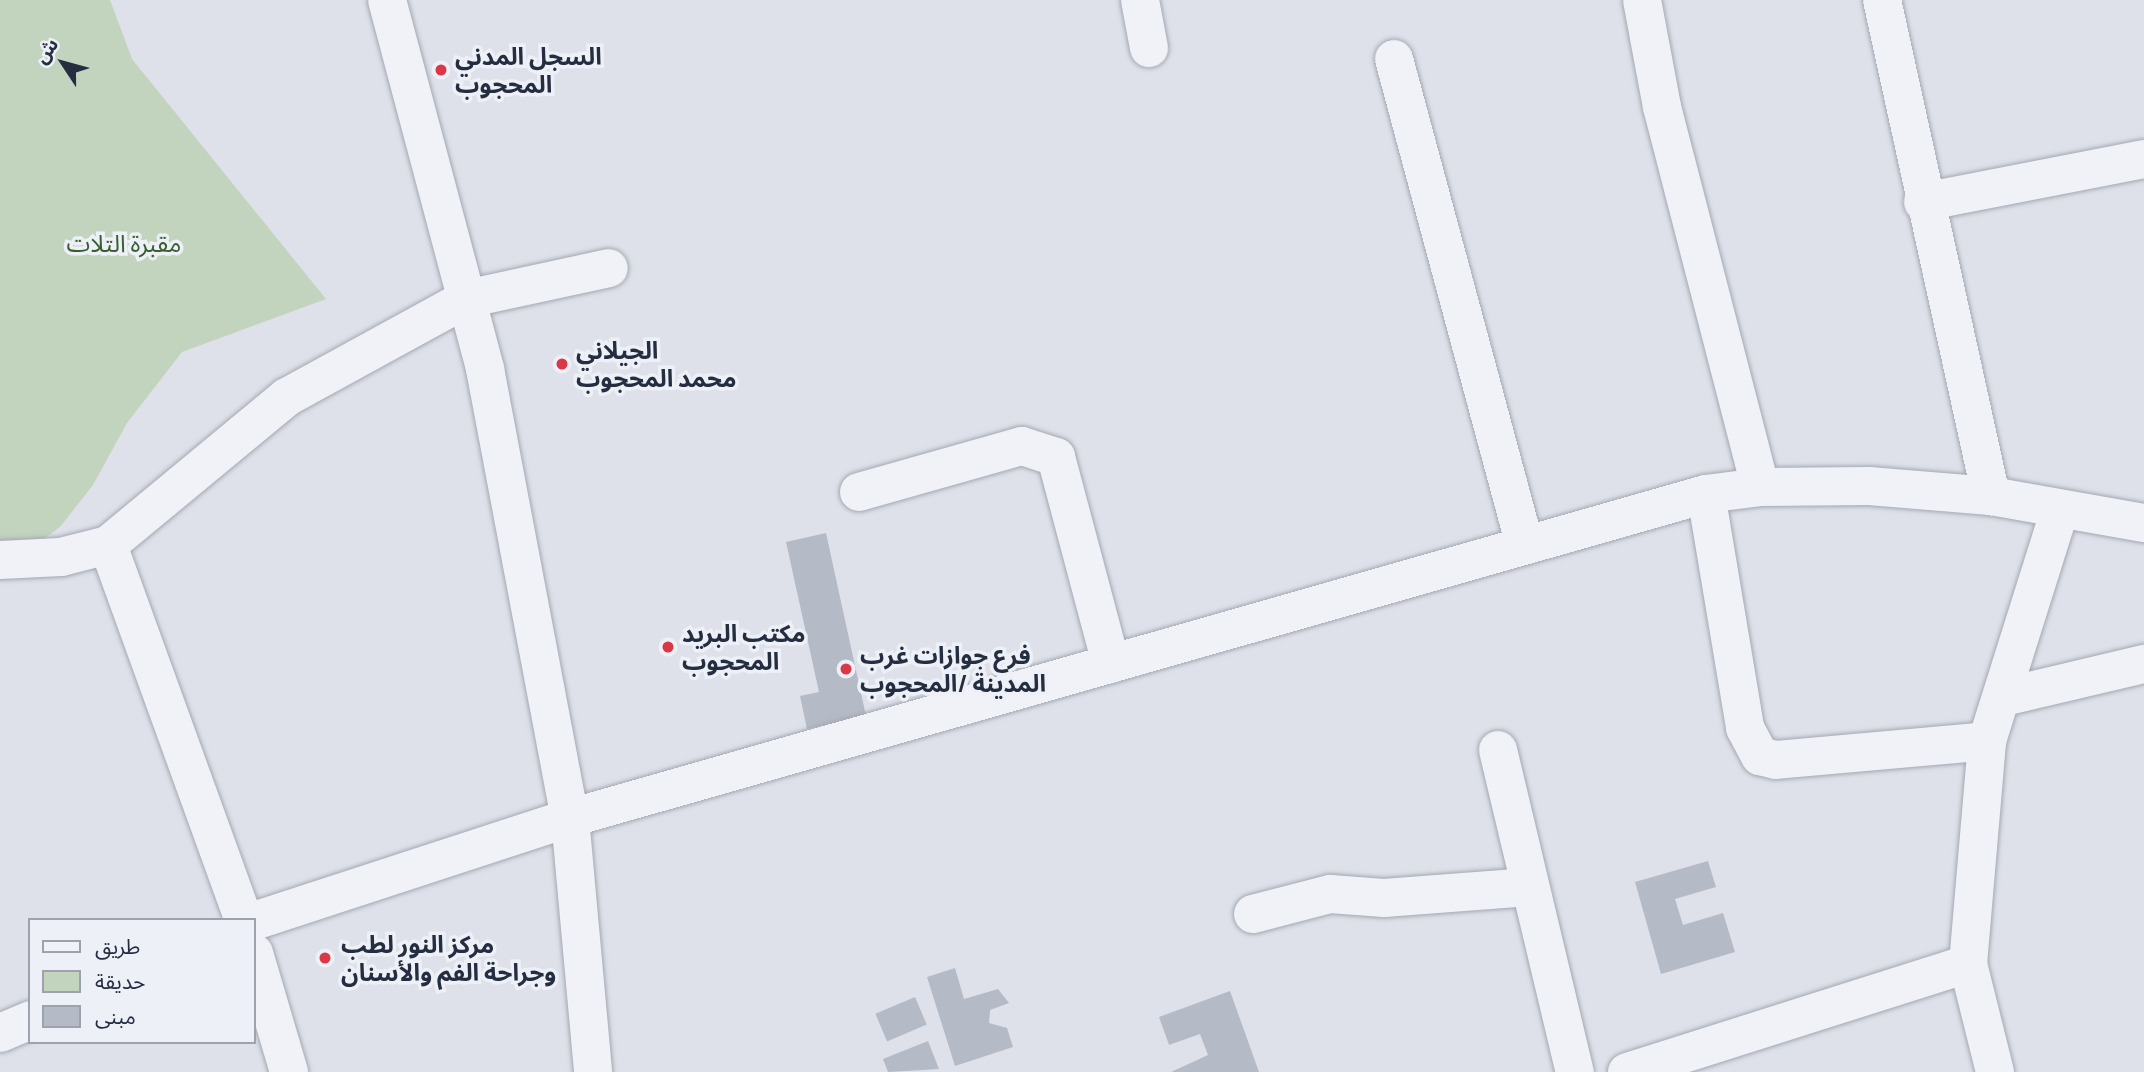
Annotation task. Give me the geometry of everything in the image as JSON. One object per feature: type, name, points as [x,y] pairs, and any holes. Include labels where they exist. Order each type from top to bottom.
[{"type":"street","points":[[387,0],[485,369],[570,818],[593,1072]]},
{"type":"street","points":[[1140,0],[1149,48]]},
{"type":"street","points":[[1642,0],[1662,107],[1760,487]]},
{"type":"street","points":[[1882,0],[1923,202],[1991,496]]},
{"type":"street","points":[[1394,59],[1525,546]]},
{"type":"street","points":[[1923,202],[2144,159]]},
{"type":"street","points":[[0,560],[61,557],[108,545],[287,397],[466,299],[608,268]]},
{"type":"street","points":[[859,492],[1022,446],[1056,457],[1111,664]]},
{"type":"street","points":[[256,920],[570,818],[1706,494],[1760,487],[1869,486],[1991,496],[2144,523]]},
{"type":"street","points":[[1706,494],[1745,728],[1760,756],[1776,761],[1987,741]]},
{"type":"street","points":[[1995,1072],[1968,964],[1987,741],[2004,697],[2060,509]]},
{"type":"street","points":[[108,545],[243,918]]},
{"type":"street","points":[[2004,697],[2144,664]]},
{"type":"street","points":[[1498,750],[1575,1072]]},
{"type":"street","points":[[1253,914],[1330,894],[1384,898],[1530,887]]},
{"type":"street","points":[[256,960],[289,1072]]},
{"type":"street","points":[[1627,1072],[1968,964]]},
{"type":"street","points":[[0,1033],[28,1021]]},
{"type":"green space","name":"مقبرة التلات","points":[[0,0],[110,0],[132,59],[326,299],[182,352],[127,423],[93,485],[60,527],[30,549],[0,549]]},
{"type":"building","points":[[826,533],[866,716],[807,729],[800,696],[819,692],[786,542]]},
{"type":"building","points":[[1708,861],[1716,887],[1675,899],[1683,925],[1723,913],[1735,952],[1661,974],[1635,882]]},
{"type":"building","points":[[955,968],[964,999],[998,989],[1009,1003],[990,1010],[989,1023],[1007,1028],[1013,1047],[955,1066],[927,977]]},
{"type":"building","points":[[1230,991],[1259,1072],[1171,1072],[1208,1055],[1200,1034],[1169,1045],[1159,1017]]},
{"type":"building","points":[[915,997],[927,1025],[887,1041],[875,1014]]},
{"type":"building","points":[[928,1041],[939,1069],[888,1072],[883,1059]]},
{"type":"place","name":"السجل المدني المحجوب","points":[[441,70]]},
{"type":"place","name":"الجيلاني محمد المحجوب","points":[[562,364]]},
{"type":"place","name":"مكتب البريد المحجوب","points":[[668,647]]},
{"type":"place","name":"فرع جوازات غرب المدينة /المحجوب","points":[[846,669]]},
{"type":"place","name":"مركز النور لطب وجراحة الفم والأسنان","points":[[325,958]]}]
